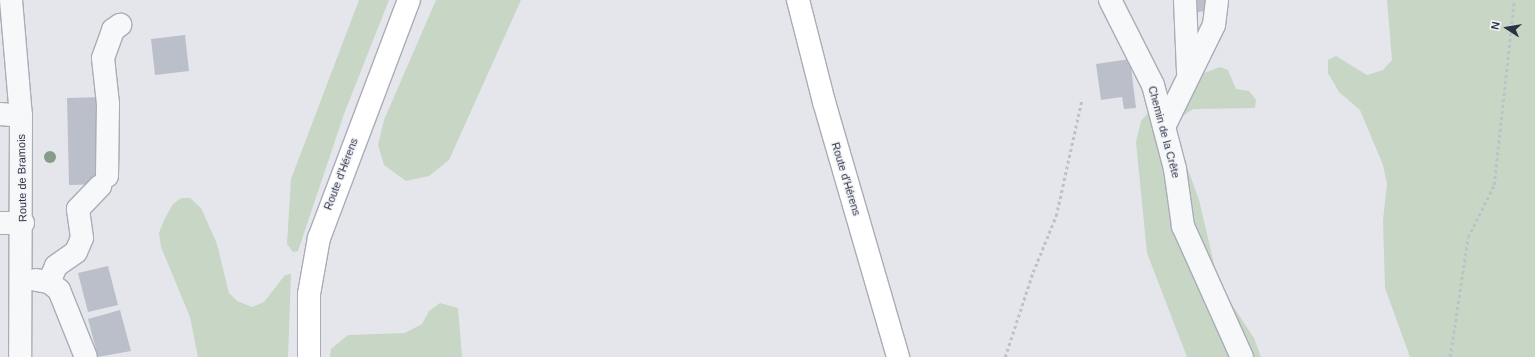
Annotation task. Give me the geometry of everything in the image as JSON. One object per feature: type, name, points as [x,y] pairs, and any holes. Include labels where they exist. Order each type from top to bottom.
[{"type":"main road","name":"Route d'Hérens","points":[[309,357],[308,294],[318,238],[409,0]]},
{"type":"main road","name":"Route d'Hérens","points":[[798,0],[824,102],[898,357]]},
{"type":"street","name":"Route de Bramois","points":[[11,0],[10,115],[23,223],[20,357]]},
{"type":"street","name":"Chemin de la Crête","points":[[1110,0],[1153,85],[1175,169],[1182,226],[1242,357]]},
{"type":"street","points":[[1185,0],[1188,72]]},
{"type":"street","points":[[1164,127],[1188,72],[1214,25],[1217,0]]},
{"type":"street","points":[[49,282],[56,266],[76,252],[82,238],[78,209],[103,181],[108,104],[103,58],[113,30],[120,25]]},
{"type":"street","points":[[0,223],[23,223]]},
{"type":"street","points":[[22,280],[49,282],[63,296],[86,357]]},
{"type":"path","points":[[1450,357],[1468,237],[1494,185],[1514,0]]},
{"type":"path","points":[[1005,357],[1033,272],[1056,216],[1082,99]]},
{"type":"green space","points":[[359,0],[389,0],[344,114],[298,251],[293,252],[287,244],[291,179]]},
{"type":"green space","points":[[436,0],[521,0],[449,160],[429,176],[406,181],[384,165],[378,145],[384,120]]},
{"type":"green space","points":[[1387,0],[1535,0],[1535,357],[1410,357],[1385,288],[1383,220],[1387,184],[1383,165],[1360,110],[1339,92],[1328,73],[1328,60],[1336,56],[1367,75],[1383,70],[1392,60]]},
{"type":"green space","points":[[1220,67],[1228,70],[1236,89],[1249,91],[1256,100],[1255,108],[1193,109],[1180,118],[1176,136],[1199,200],[1219,285],[1254,338],[1261,357],[1187,357],[1147,253],[1136,142],[1141,121],[1173,85]]},
{"type":"green space","points":[[181,198],[190,198],[201,208],[217,244],[229,293],[237,301],[252,307],[264,302],[285,275],[291,274],[288,357],[198,357],[190,317],[161,247],[159,233],[173,204]]},
{"type":"green space","points":[[440,303],[458,308],[462,357],[330,357],[331,349],[348,335],[405,333],[422,324],[429,311]]},
{"type":"building","points":[[1197,0],[1211,0],[1212,10],[1198,12]]},
{"type":"building","points":[[185,35],[189,71],[155,75],[151,39]]},
{"type":"building","points":[[1130,59],[1136,108],[1124,109],[1122,97],[1101,100],[1096,64]]},
{"type":"building","points":[[103,97],[104,184],[69,185],[67,98]]},
{"type":"building","points":[[108,266],[118,305],[88,312],[78,273]]},
{"type":"building","points":[[120,310],[131,351],[98,357],[88,319]]}]
